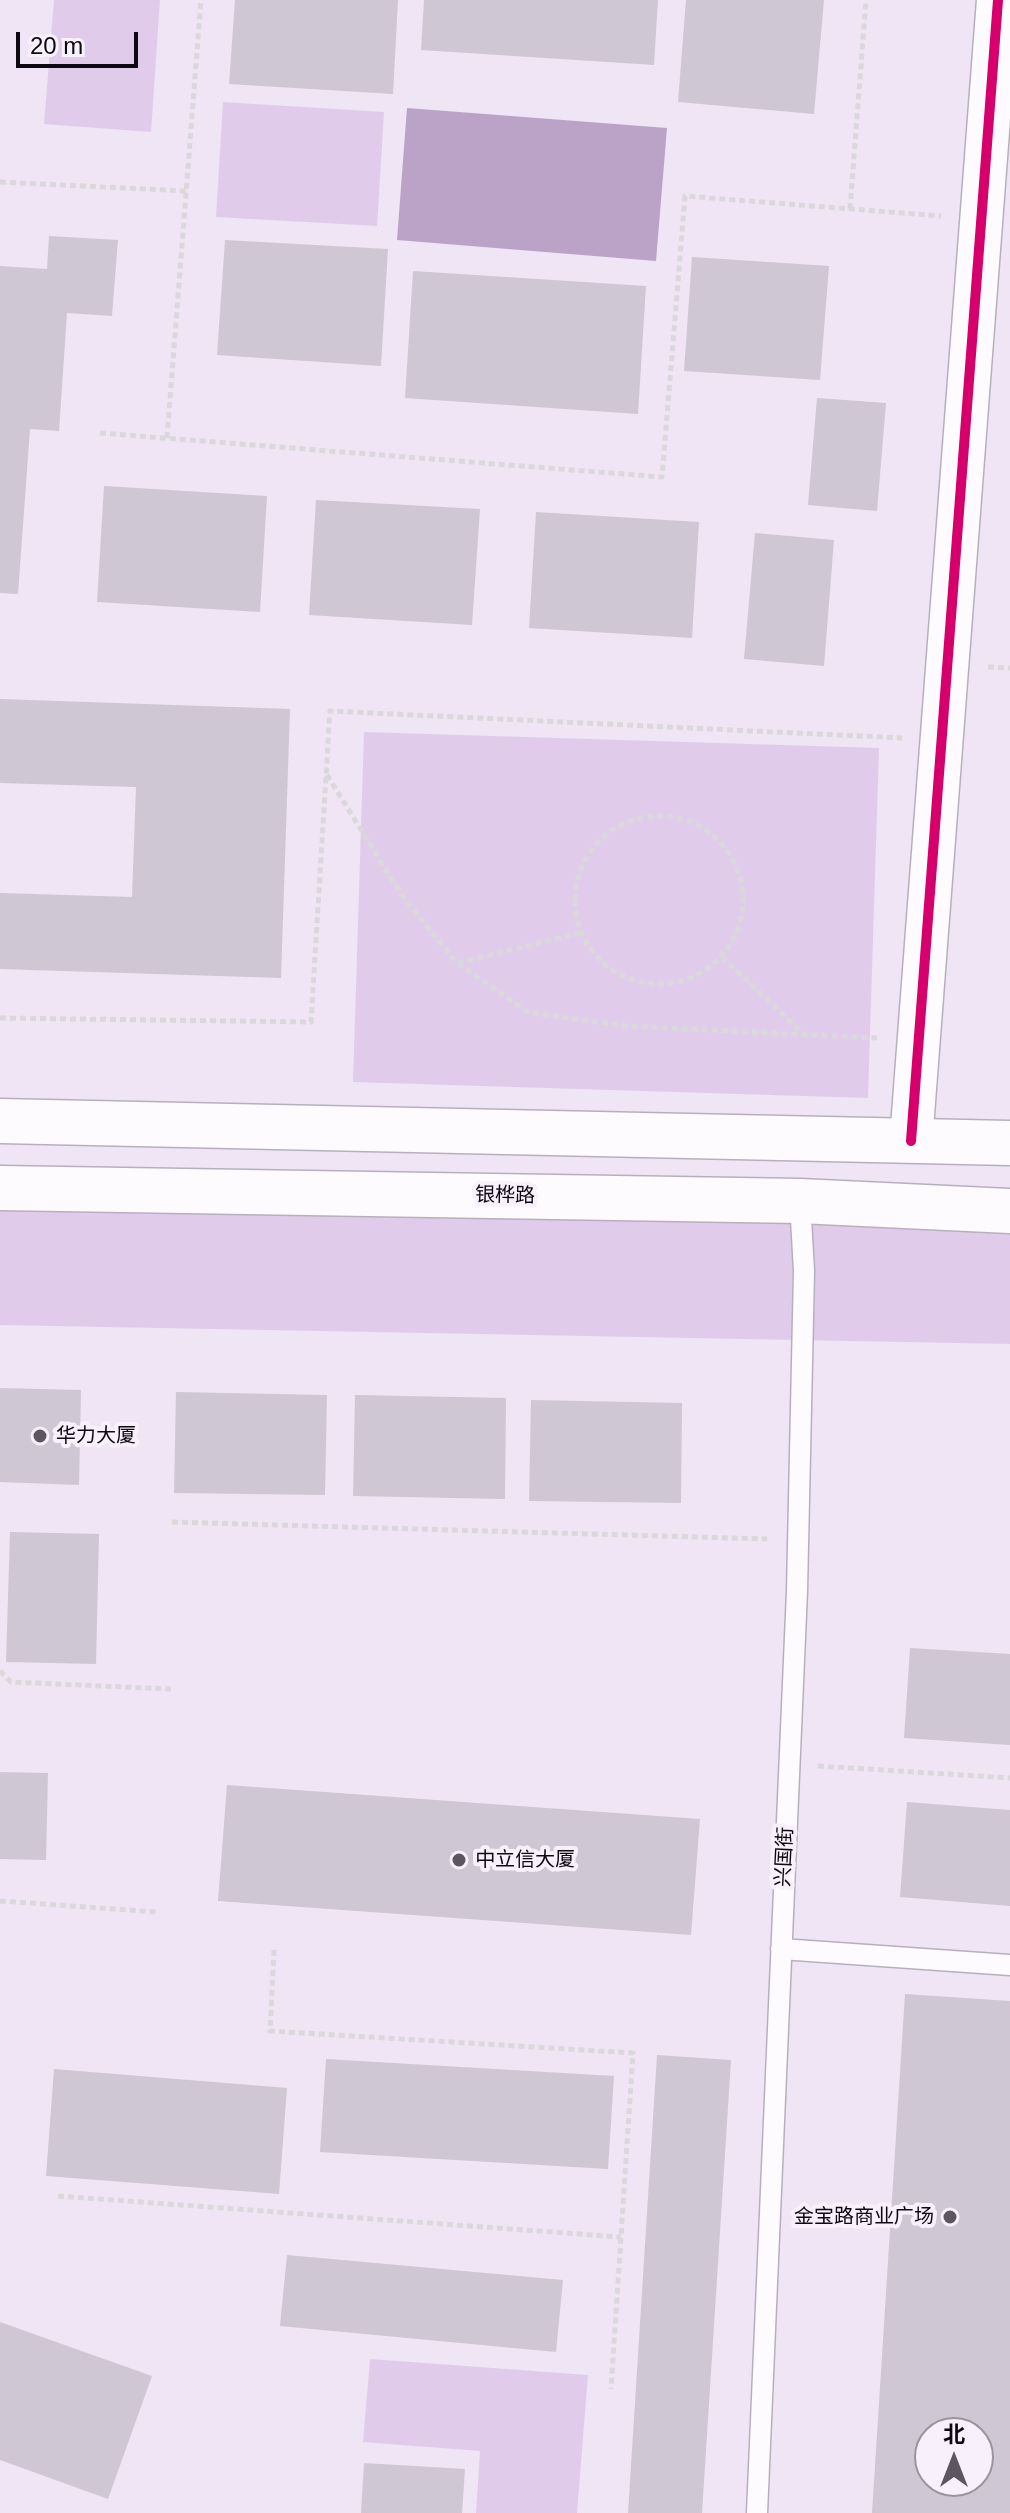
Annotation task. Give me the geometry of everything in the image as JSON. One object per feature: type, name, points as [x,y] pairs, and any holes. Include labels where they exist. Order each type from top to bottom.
[{"type":"main road","points":[[0,1121],[1010,1143]]},
{"type":"main road","name":"银桦路","points":[[0,1188],[800,1201],[1010,1211]]},
{"type":"street","points":[[911,1141],[998,0]]},
{"type":"lane","name":"兴国街","points":[[757,2513],[798,1540],[804,1271],[800,1201]]},
{"type":"lane","points":[[781,1949],[1010,1965]]},
{"type":"path","points":[[167,438],[201,0]]},
{"type":"path","points":[[850,209],[866,0]]},
{"type":"path","points":[[0,182],[186,191]]},
{"type":"path","points":[[100,433],[662,477],[685,196],[981,220]]},
{"type":"path","points":[[0,1018],[311,1022],[330,711],[941,739]]},
{"type":"path","points":[[326,774],[401,894],[457,963],[528,1012],[626,1026],[918,1039]]},
{"type":"path","points":[[661,815],[688,820],[712,834],[731,854],[742,880],[744,907],[737,934],[722,957],[700,974],[674,983],[646,984],[619,974],[596,957],[581,933],[574,906],[577,878],[589,852],[608,832],[634,819],[661,815]]},
{"type":"path","points":[[457,963],[581,933]]},
{"type":"path","points":[[722,957],[805,1035]]},
{"type":"path","points":[[172,1522],[798,1540]]},
{"type":"path","points":[[0,1671],[11,1682],[171,1689]]},
{"type":"path","points":[[789,1764],[1010,1778]]},
{"type":"path","points":[[0,1901],[157,1912]]},
{"type":"path","points":[[274,1950],[270,2031],[633,2053],[611,2389]]},
{"type":"path","points":[[58,2196],[621,2237]]},
{"type":"shaded area","points":[[54,0],[160,0],[151,132],[44,124]]},
{"type":"shaded area","points":[[223,102],[384,112],[377,226],[216,217]]},
{"type":"shaded area","points":[[407,108],[667,128],[656,261],[397,240]]},
{"type":"shaded area","points":[[364,732],[879,748],[868,1098],[353,1082]]},
{"type":"shaded area","points":[[0,1193],[1010,1215],[1010,1344],[0,1325]]},
{"type":"shaded area","points":[[370,2359],[588,2375],[577,2513],[476,2513],[480,2451],[363,2442]]},
{"type":"building","points":[[235,0],[398,0],[393,94],[229,84]]},
{"type":"building","points":[[424,0],[658,0],[654,65],[421,50]]},
{"type":"building","points":[[686,0],[824,0],[814,114],[678,102]]},
{"type":"building","points":[[49,236],[118,240],[112,316],[67,313],[59,431],[30,429],[18,594],[0,593],[0,266],[47,269]]},
{"type":"building","points":[[225,240],[388,249],[381,366],[217,355]]},
{"type":"building","points":[[692,257],[829,266],[820,380],[684,371]]},
{"type":"building","points":[[413,271],[646,286],[638,414],[405,398]]},
{"type":"building","points":[[817,398],[886,403],[877,511],[808,505]]},
{"type":"building","points":[[104,486],[267,496],[260,612],[97,602]]},
{"type":"building","points":[[316,500],[480,509],[472,625],[309,615]]},
{"type":"building","points":[[536,512],[699,522],[692,638],[529,628]]},
{"type":"building","points":[[755,533],[834,540],[824,666],[744,659]]},
{"type":"building","points":[[0,699],[290,709],[281,978],[0,969],[0,893],[132,897],[136,787],[0,783]]},
{"type":"building","name":"华力大厦","points":[[0,1388],[81,1390],[79,1485],[0,1482]]},
{"type":"building","points":[[176,1392],[327,1395],[325,1495],[174,1493]]},
{"type":"building","points":[[355,1395],[506,1398],[505,1499],[353,1496]]},
{"type":"building","points":[[531,1400],[682,1403],[681,1503],[529,1501]]},
{"type":"building","points":[[10,1532],[99,1534],[96,1664],[6,1662]]},
{"type":"building","points":[[910,1648],[1010,1654],[1010,1745],[904,1738]]},
{"type":"building","points":[[0,1772],[48,1773],[46,1860],[0,1859]]},
{"type":"building","name":"中立信大厦","points":[[227,1785],[700,1819],[691,1935],[218,1901]]},
{"type":"building","points":[[907,1802],[1010,1810],[1010,1906],[900,1897]]},
{"type":"building","name":"金宝路商业广场","points":[[905,1994],[1010,2001],[1010,2513],[872,2513]]},
{"type":"building","points":[[657,2055],[731,2060],[702,2513],[628,2513]]},
{"type":"building","points":[[326,2059],[614,2076],[608,2169],[320,2152]]},
{"type":"building","points":[[54,2069],[287,2088],[279,2194],[46,2176]]},
{"type":"building","points":[[287,2255],[563,2280],[556,2352],[280,2326]]},
{"type":"building","points":[[0,2322],[152,2376],[108,2499],[0,2460]]},
{"type":"building","points":[[364,2463],[465,2469],[462,2513],[361,2513]]},
{"type":"cycle path","points":[[911,1141],[998,0]]},
{"type":"place","name":"华力大厦","points":[[40,1436]]},
{"type":"place","name":"中立信大厦","points":[[459,1860]]},
{"type":"place","name":"金宝路商业广场","points":[[950,2217]]}]
